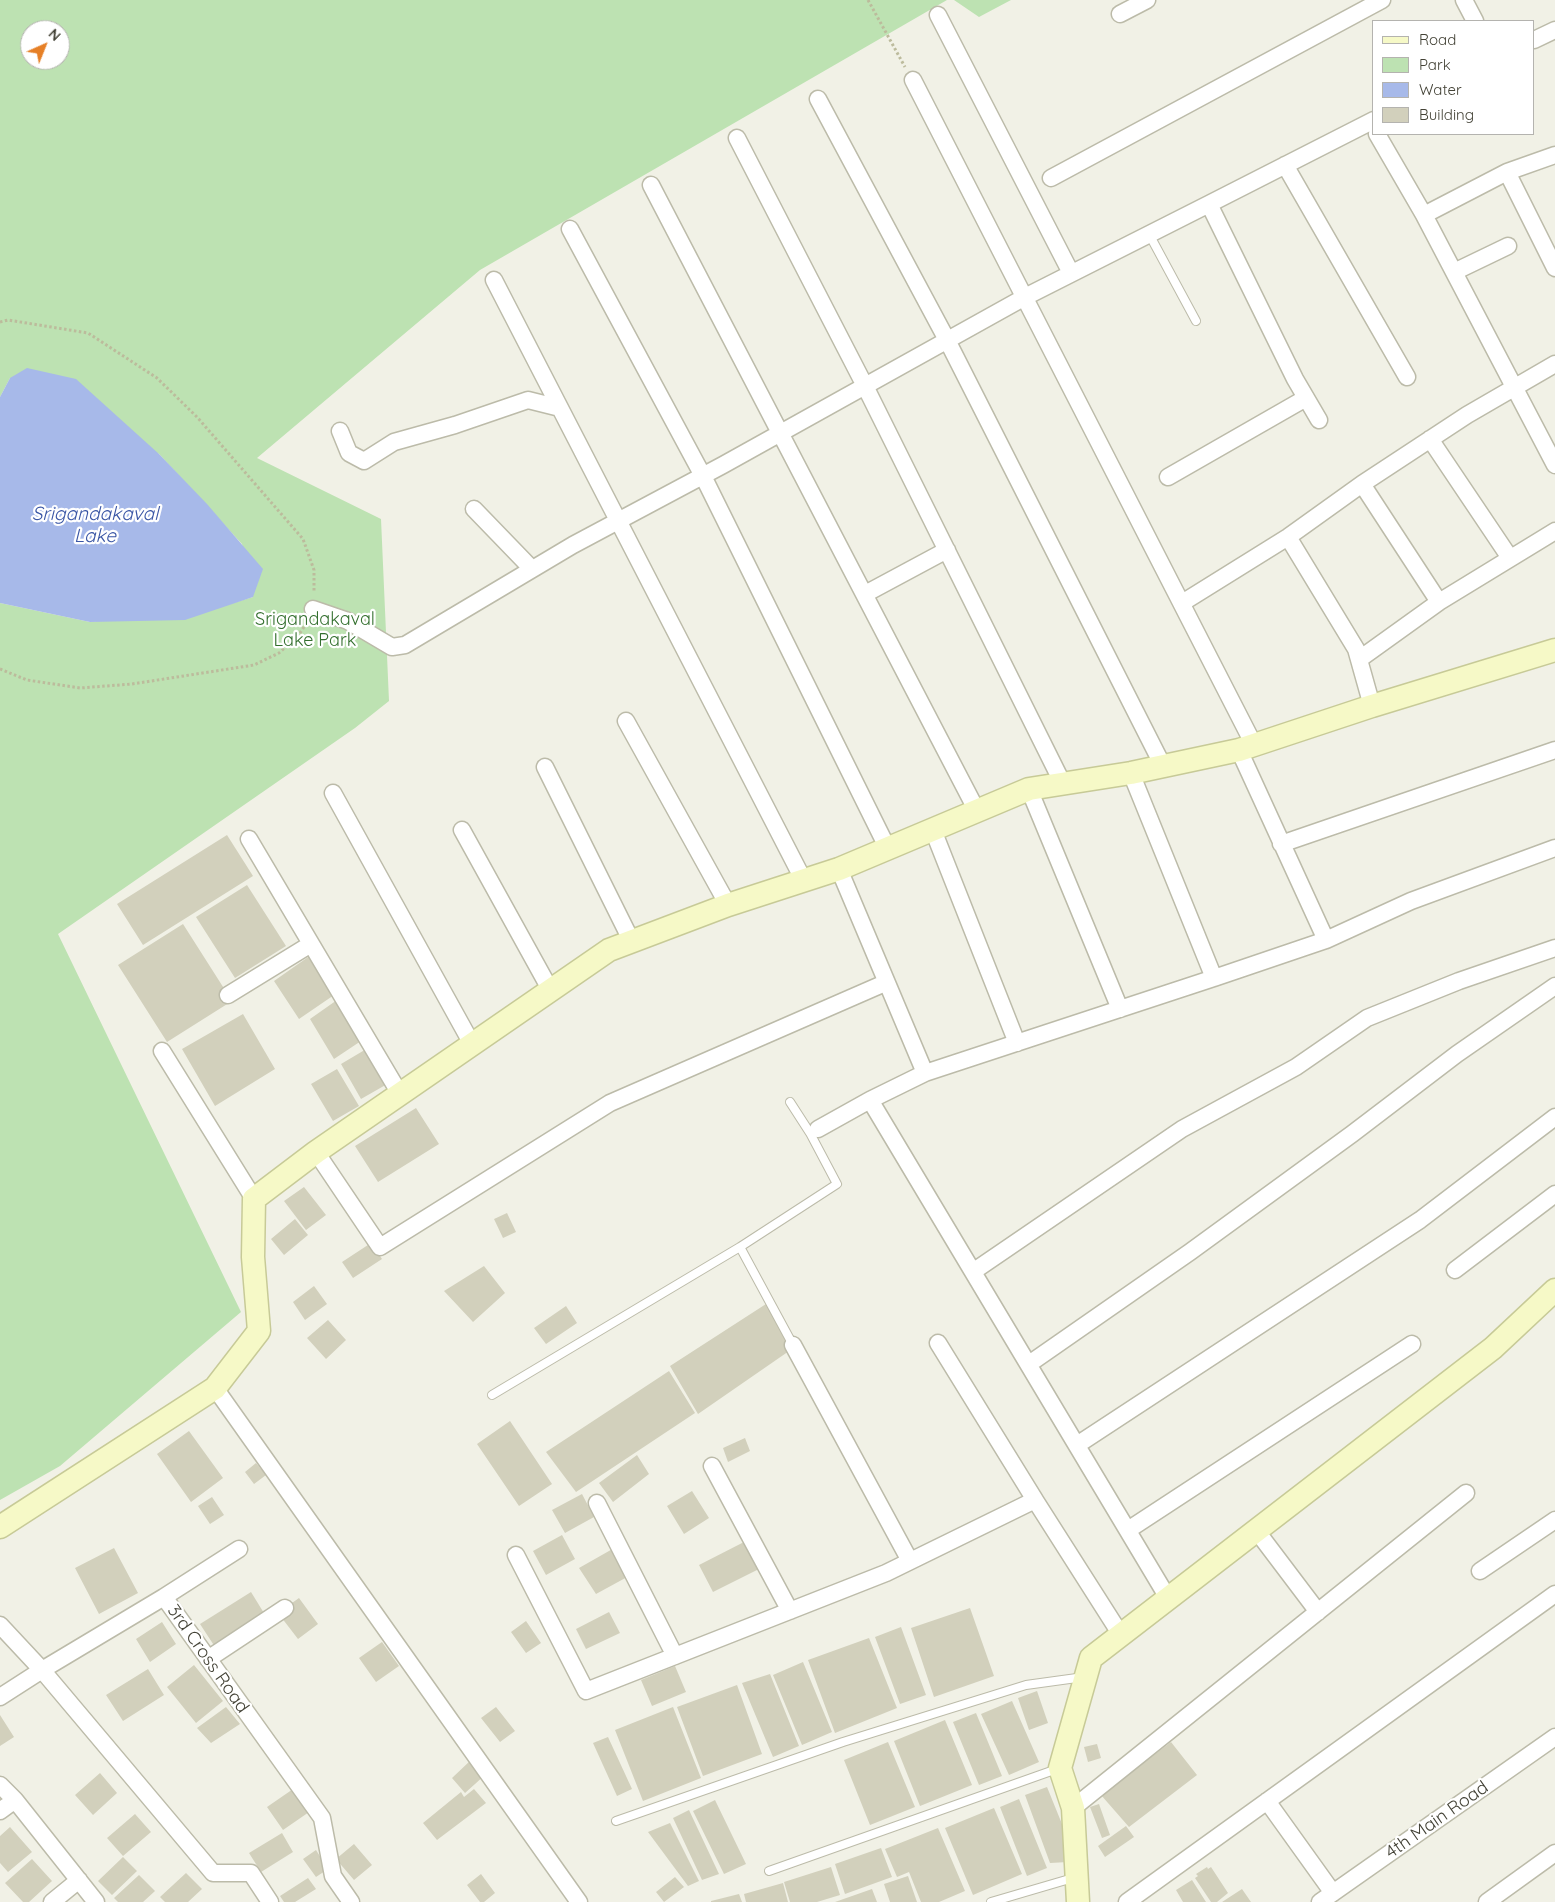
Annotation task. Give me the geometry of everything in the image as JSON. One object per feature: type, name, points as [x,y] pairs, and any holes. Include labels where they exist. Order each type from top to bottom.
[{"type":"street","points":[[1120,14],[1147,0]]},
{"type":"street","points":[[1051,178],[1382,0]]},
{"type":"street","points":[[1464,0],[1474,20]]},
{"type":"street","points":[[938,15],[1072,273]]},
{"type":"street","points":[[1535,40],[1555,30]]},
{"type":"street","points":[[913,80],[1182,603],[1246,747],[1281,844],[1326,940]]},
{"type":"street","points":[[818,99],[947,340],[1164,766]]},
{"type":"street","points":[[313,610],[348,621],[392,647],[405,645],[532,569],[1025,297],[1284,165],[1372,127]]},
{"type":"street","points":[[1379,135],[1424,215],[1555,465]]},
{"type":"street","points":[[737,138],[865,386],[1063,784]]},
{"type":"street","points":[[1424,215],[1507,172],[1555,155]]},
{"type":"street","points":[[1284,165],[1407,377]]},
{"type":"street","points":[[1507,172],[1555,268]]},
{"type":"street","points":[[651,185],[977,811]]},
{"type":"street","points":[[1209,204],[1306,398],[1319,420]]},
{"type":"street","points":[[570,229],[703,476],[888,849]]},
{"type":"street","points":[[1454,272],[1508,246]]},
{"type":"street","points":[[494,280],[804,880]]},
{"type":"street","points":[[1182,603],[1288,537],[1362,484],[1430,439],[1555,364]]},
{"type":"street","points":[[1168,477],[1306,398]]},
{"type":"street","points":[[340,431],[349,453],[364,460],[394,442],[455,426],[528,400],[560,408]]},
{"type":"street","points":[[1430,439],[1510,558]]},
{"type":"street","points":[[1362,484],[1439,602]]},
{"type":"street","points":[[474,509],[532,569]]},
{"type":"street","points":[[1360,658],[1439,602],[1555,531]]},
{"type":"street","points":[[1288,537],[1360,658],[1372,706]]},
{"type":"street","points":[[865,594],[947,550]]},
{"type":"street","points":[[254,1199],[316,1152],[610,950],[728,905],[839,870],[1030,789],[1131,773],[1246,747],[1555,650]]},
{"type":"street","points":[[626,720],[728,905]]},
{"type":"street","points":[[1281,844],[1555,750]]},
{"type":"street","points":[[545,767],[632,942]]},
{"type":"street","points":[[1131,773],[1214,978]]},
{"type":"street","points":[[1030,789],[1120,1009]]},
{"type":"street","points":[[333,793],[472,1044]]},
{"type":"street","points":[[462,830],[551,991]]},
{"type":"street","points":[[933,830],[1017,1043]]},
{"type":"street","points":[[249,839],[400,1094]]},
{"type":"street","points":[[814,1131],[924,1073],[1326,940],[1411,900],[1555,848]]},
{"type":"street","points":[[839,870],[924,1073]]},
{"type":"street","points":[[228,995],[311,944]]},
{"type":"street","points":[[974,1270],[1182,1129],[1296,1067],[1367,1018],[1458,981],[1555,948]]},
{"type":"street","points":[[316,1152],[380,1247],[610,1103],[885,983]]},
{"type":"street","points":[[1029,1364],[1190,1252],[1352,1134],[1457,1054],[1555,986]]},
{"type":"street","points":[[0,1527],[216,1388],[259,1331],[253,1257],[254,1199],[162,1051]]},
{"type":"street","points":[[870,1100],[974,1270],[1168,1598]]},
{"type":"street","points":[[1077,1445],[1420,1220],[1555,1117]]},
{"type":"street","points":[[1455,1270],[1555,1194]]},
{"type":"street","points":[[1078,1902],[1073,1808],[1060,1768],[1091,1658],[1493,1348],[1555,1290]]},
{"type":"street","points":[[938,1343],[1121,1635]]},
{"type":"street","points":[[1128,1530],[1412,1344]]},
{"type":"street","points":[[793,1345],[910,1561]]},
{"type":"street","points":[[216,1388],[579,1902]]},
{"type":"street","points":[[712,1466],[790,1611]]},
{"type":"street","points":[[1073,1808],[1466,1493]]},
{"type":"street","points":[[516,1556],[586,1691],[886,1573],[1035,1500]]},
{"type":"street","points":[[597,1503],[675,1656]]},
{"type":"street","points":[[1480,1571],[1555,1520]]},
{"type":"street","points":[[1256,1530],[1318,1612]]},
{"type":"street","points":[[164,1597],[239,1549]]},
{"type":"street","points":[[1127,1902],[1555,1594]]},
{"type":"street","name":"3rd Cross Road","points":[[0,1697],[164,1597],[322,1818],[333,1876],[351,1902]]},
{"type":"street","points":[[208,1659],[285,1608]]},
{"type":"street","points":[[0,1625],[42,1670],[213,1873],[251,1874],[270,1902]]},
{"type":"street","name":"4th Main Road","points":[[1326,1897],[1555,1738]]},
{"type":"street","points":[[0,1785],[15,1800],[96,1902]]},
{"type":"street","points":[[0,1811],[15,1800]]},
{"type":"street","points":[[1267,1801],[1326,1897]]},
{"type":"street","points":[[1487,1902],[1555,1853]]},
{"type":"street","points":[[52,1902],[79,1880]]},
{"type":"lane","points":[[1149,234],[1196,322]]},
{"type":"lane","points":[[492,1395],[740,1247],[837,1184],[814,1131],[790,1102]]},
{"type":"lane","points":[[740,1247],[793,1345]]},
{"type":"lane","points":[[616,1821],[843,1742],[1026,1685],[1086,1677]]},
{"type":"lane","points":[[770,1871],[1060,1768]]},
{"type":"lane","points":[[991,1902],[1076,1877]]},
{"type":"path","points":[[868,0],[913,80]]},
{"type":"path","points":[[0,322],[8,320],[88,333],[157,378],[197,417],[303,540],[314,570],[313,610],[298,636],[279,652],[254,665],[132,684],[80,688],[27,680],[0,670]]},
{"type":"green space","name":"Srigandakaval Lake Park","points":[[0,0],[947,0],[480,270],[257,458],[381,519],[389,701],[355,728],[58,934],[241,1312],[60,1466],[0,1500],[0,603],[90,622],[220,607],[253,597],[242,544],[159,454],[10,378],[0,397]]},
{"type":"green space","points":[[954,0],[1011,0],[979,17]]},
{"type":"water","name":"Srigandakaval Lake","points":[[27,368],[76,379],[159,454],[207,504],[263,569],[253,597],[185,620],[90,622],[0,603],[0,397],[10,378]]},
{"type":"building","points":[[227,835],[253,876],[143,945],[117,904]]},
{"type":"building","points":[[247,885],[286,946],[235,978],[196,917]]},
{"type":"building","points":[[183,924],[232,1001],[167,1042],[118,965]]},
{"type":"building","points":[[311,955],[337,993],[299,1019],[274,981]]},
{"type":"building","points":[[337,1000],[364,1039],[334,1059],[310,1019]]},
{"type":"building","points":[[243,1014],[275,1069],[215,1106],[182,1049]]},
{"type":"building","points":[[368,1048],[389,1083],[361,1099],[341,1064]]},
{"type":"building","points":[[337,1069],[359,1106],[333,1121],[311,1084]]},
{"type":"building","points":[[416,1108],[439,1144],[378,1182],[355,1146]]},
{"type":"building","points":[[304,1187],[326,1215],[306,1230],[284,1201]]},
{"type":"building","points":[[507,1213],[516,1232],[503,1238],[494,1219]]},
{"type":"building","points":[[295,1219],[308,1235],[284,1255],[271,1239]]},
{"type":"building","points":[[371,1243],[382,1259],[353,1278],[342,1262]]},
{"type":"building","points":[[484,1266],[505,1293],[473,1322],[444,1291]]},
{"type":"building","points":[[314,1286],[327,1304],[305,1320],[293,1302]]},
{"type":"building","points":[[766,1304],[792,1349],[698,1414],[670,1366]]},
{"type":"building","points":[[566,1306],[577,1323],[546,1344],[534,1328]]},
{"type":"building","points":[[328,1320],[346,1340],[326,1359],[307,1338]]},
{"type":"building","points":[[669,1371],[695,1413],[576,1492],[546,1452]]},
{"type":"building","points":[[510,1421],[552,1484],[519,1506],[477,1444]]},
{"type":"building","points":[[189,1431],[223,1478],[191,1502],[157,1454]]},
{"type":"building","points":[[745,1438],[750,1451],[728,1462],[723,1448]]},
{"type":"building","points":[[637,1455],[649,1474],[613,1502],[599,1483]]},
{"type":"building","points":[[256,1463],[266,1475],[254,1484],[245,1472]]},
{"type":"building","points":[[692,1491],[709,1518],[684,1534],[667,1506]]},
{"type":"building","points":[[582,1494],[594,1517],[565,1533],[552,1510]]},
{"type":"building","points":[[212,1497],[224,1515],[210,1524],[198,1506]]},
{"type":"building","points":[[562,1535],[575,1559],[546,1575],[533,1551]]},
{"type":"building","points":[[744,1542],[759,1569],[713,1592],[699,1565]]},
{"type":"building","points":[[616,1547],[629,1576],[596,1594],[579,1568]]},
{"type":"building","points":[[114,1548],[138,1593],[99,1614],[75,1568]]},
{"type":"building","points":[[251,1592],[267,1618],[217,1650],[200,1624]]},
{"type":"building","points":[[299,1598],[318,1624],[298,1639],[278,1613]]},
{"type":"building","points":[[970,1608],[994,1676],[934,1697],[911,1628]]},
{"type":"building","points":[[609,1612],[620,1633],[586,1649],[576,1629]]},
{"type":"building","points":[[526,1621],[541,1643],[526,1653],[511,1632]]},
{"type":"building","points":[[162,1622],[176,1644],[150,1662],[136,1639]]},
{"type":"building","points":[[901,1627],[926,1695],[900,1704],[875,1637]]},
{"type":"building","points":[[869,1638],[897,1708],[835,1733],[808,1660]]},
{"type":"building","points":[[382,1642],[399,1666],[376,1682],[359,1658]]},
{"type":"building","points":[[803,1662],[832,1732],[802,1745],[773,1675]]},
{"type":"building","points":[[194,1665],[223,1701],[196,1723],[167,1687]]},
{"type":"building","points":[[675,1666],[686,1692],[652,1706],[641,1680]]},
{"type":"building","points":[[148,1669],[164,1695],[123,1721],[106,1695]]},
{"type":"building","points":[[770,1674],[799,1746],[773,1757],[742,1683]]},
{"type":"building","points":[[737,1685],[762,1754],[703,1776],[677,1707]]},
{"type":"building","points":[[1037,1691],[1048,1723],[1029,1730],[1018,1698]]},
{"type":"building","points":[[1012,1701],[1039,1762],[1009,1775],[981,1714]]},
{"type":"building","points":[[226,1707],[240,1724],[211,1743],[197,1728]]},
{"type":"building","points":[[496,1707],[515,1731],[500,1742],[481,1718]]},
{"type":"building","points":[[673,1707],[701,1778],[643,1801],[615,1730]]},
{"type":"building","points":[[976,1713],[1002,1776],[979,1785],[953,1722]]},
{"type":"building","points":[[0,1715],[14,1737],[0,1746]]},
{"type":"building","points":[[945,1720],[972,1785],[920,1806],[894,1741]]},
{"type":"building","points":[[608,1737],[632,1789],[617,1796],[593,1743]]},
{"type":"building","points":[[888,1742],[915,1807],[870,1825],[844,1760]]},
{"type":"building","points":[[1171,1742],[1197,1775],[1129,1827],[1101,1795]]},
{"type":"building","points":[[1097,1744],[1101,1758],[1088,1762],[1084,1747]]},
{"type":"building","points":[[471,1760],[485,1775],[465,1793],[452,1778]]},
{"type":"building","points":[[100,1773],[117,1793],[93,1815],[75,1795]]},
{"type":"building","points":[[296,1787],[312,1810],[283,1830],[267,1807]]},
{"type":"building","points":[[1047,1787],[1062,1824],[1068,1862],[1050,1863],[1025,1795]]},
{"type":"building","points":[[474,1789],[486,1803],[437,1840],[423,1823],[461,1792],[464,1797]]},
{"type":"building","points":[[1019,1799],[1047,1868],[1027,1876],[1000,1807]]},
{"type":"building","points":[[715,1800],[746,1864],[724,1874],[693,1811]]},
{"type":"building","points":[[1099,1804],[1110,1835],[1102,1838],[1090,1807]]},
{"type":"building","points":[[994,1808],[1022,1874],[973,1895],[945,1828]]},
{"type":"building","points":[[689,1810],[719,1874],[702,1880],[673,1818]]},
{"type":"building","points":[[135,1814],[151,1832],[123,1856],[107,1838]]},
{"type":"building","points":[[670,1823],[699,1881],[688,1886],[648,1832]]},
{"type":"building","points":[[1126,1826],[1134,1837],[1105,1857],[1098,1846]]},
{"type":"building","points":[[10,1827],[32,1852],[8,1872],[0,1863],[0,1836]]},
{"type":"building","points":[[938,1828],[965,1891],[939,1902],[921,1902],[909,1872],[897,1877],[885,1849]]},
{"type":"building","points":[[282,1833],[293,1852],[261,1872],[249,1853]]},
{"type":"building","points":[[354,1844],[372,1865],[354,1880],[336,1859]]},
{"type":"building","points":[[881,1848],[892,1877],[845,1894],[835,1864]]},
{"type":"building","points":[[316,1850],[328,1869],[316,1877],[303,1859]]},
{"type":"building","points":[[123,1857],[137,1871],[112,1895],[98,1881]]},
{"type":"building","points":[[32,1859],[52,1881],[29,1902],[23,1902],[5,1883]]},
{"type":"building","points":[[831,1867],[840,1895],[817,1902],[790,1902],[784,1882]]},
{"type":"building","points":[[1207,1867],[1208,1869],[1211,1867],[1228,1893],[1217,1902],[1211,1902],[1195,1878],[1198,1876],[1196,1874]]},
{"type":"building","points":[[186,1873],[202,1889],[188,1902],[165,1902],[160,1897]]},
{"type":"building","points":[[481,1874],[495,1893],[484,1902],[480,1902],[467,1885]]},
{"type":"building","points":[[139,1875],[155,1891],[143,1902],[118,1902],[114,1898]]},
{"type":"building","points":[[908,1876],[917,1902],[890,1902],[884,1884]]},
{"type":"building","points":[[675,1877],[684,1887],[664,1902],[656,1892]]},
{"type":"building","points":[[308,1878],[316,1889],[295,1902],[284,1902],[280,1896]]},
{"type":"building","points":[[1192,1880],[1206,1902],[1183,1902],[1176,1890]]},
{"type":"building","points":[[783,1883],[788,1902],[746,1902],[744,1894]]},
{"type":"building","points":[[872,1889],[877,1902],[835,1902]]},
{"type":"building","points":[[1242,1889],[1251,1902],[1222,1902]]},
{"type":"building","points":[[739,1894],[742,1902],[711,1902],[711,1901]]}]
